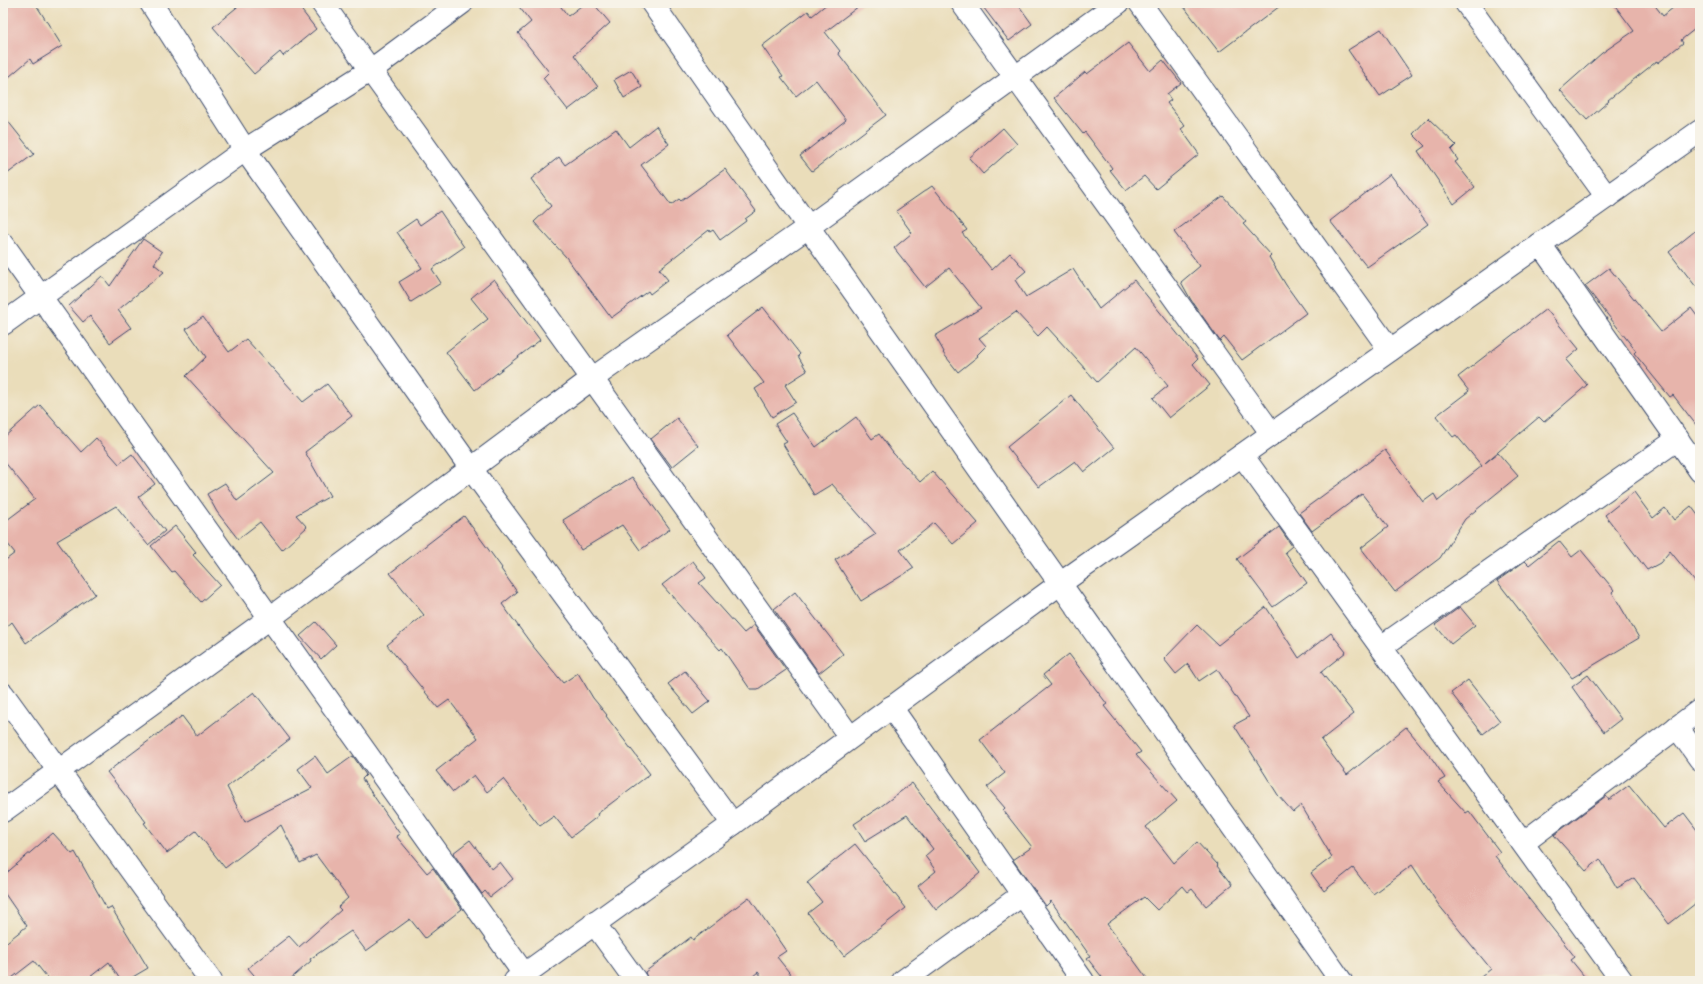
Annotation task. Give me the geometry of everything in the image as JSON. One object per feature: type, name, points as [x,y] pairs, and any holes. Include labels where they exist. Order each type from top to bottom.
[{"type":"street","points":[[151,3],[245,150],[472,470],[733,824]]},
{"type":"street","points":[[322,3],[850,737]]},
{"type":"street","points":[[3,324],[245,150],[371,70],[462,3]]},
{"type":"street","points":[[652,3],[807,228],[1061,584],[1341,981]]},
{"type":"street","points":[[962,3],[1272,434]]},
{"type":"street","points":[[3,812],[472,470],[593,378],[807,228],[1118,3]]},
{"type":"street","points":[[1140,3],[1390,350]]},
{"type":"street","points":[[1466,3],[1607,197]]},
{"type":"street","points":[[3,244],[270,618],[519,977],[733,824],[1061,584],[1700,131]]},
{"type":"street","points":[[1540,244],[1700,471]]},
{"type":"street","points":[[1381,647],[1678,439]]},
{"type":"street","points":[[1242,455],[1622,981]]},
{"type":"street","points":[[3,694],[58,772],[211,981]]},
{"type":"street","points":[[891,707],[1083,981]]},
{"type":"street","points":[[1523,843],[1700,710]]},
{"type":"street","points":[[1677,727],[1700,759]]},
{"type":"street","points":[[903,981],[1022,894]]},
{"type":"street","points":[[594,923],[636,981]]},
{"type":"building","points":[[3,3],[35,3],[62,46],[33,64],[30,59],[3,82]]},
{"type":"building","points":[[242,3],[296,3],[316,29],[283,56],[280,52],[254,74],[213,27]]},
{"type":"building","points":[[516,3],[558,3],[568,16],[585,3],[593,3],[610,23],[574,55],[598,87],[568,110],[543,78],[549,72],[518,33],[531,22]]},
{"type":"building","points":[[828,3],[863,3],[825,32],[840,51],[838,53],[886,115],[812,171],[800,156],[846,120],[816,80],[796,96],[781,77],[783,76],[762,46],[808,11],[812,16]]},
{"type":"building","points":[[980,3],[1017,3],[1032,24],[1009,41]]},
{"type":"building","points":[[1181,3],[1284,3],[1219,52]]},
{"type":"building","points":[[1613,3],[1653,3],[1663,16],[1679,3],[1700,3],[1700,25],[1681,40],[1683,43],[1658,63],[1657,61],[1608,100],[1609,101],[1587,120],[1560,90],[1602,53],[1634,31]]},
{"type":"building","points":[[1381,29],[1412,75],[1380,96],[1348,50]]},
{"type":"building","points":[[1128,43],[1150,71],[1163,60],[1181,83],[1167,94],[1171,100],[1167,103],[1185,126],[1181,129],[1199,154],[1156,189],[1144,176],[1126,190],[1110,170],[1112,168],[1085,132],[1083,134],[1054,98],[1085,72],[1087,74]]},
{"type":"building","points":[[631,70],[642,87],[624,98],[614,80]]},
{"type":"building","points":[[3,115],[34,154],[3,177]]},
{"type":"building","points":[[1428,118],[1456,145],[1451,150],[1458,160],[1455,162],[1475,187],[1454,204],[1418,151],[1425,146],[1413,134]]},
{"type":"building","points":[[656,126],[669,144],[641,165],[671,205],[679,199],[681,201],[725,169],[756,211],[745,219],[746,221],[720,240],[713,230],[710,232],[709,230],[659,269],[668,280],[650,294],[648,291],[611,318],[566,257],[534,222],[551,206],[531,179],[559,157],[565,165],[616,129],[629,147]]},
{"type":"building","points":[[1003,128],[1017,144],[983,174],[969,158]]},
{"type":"building","points":[[1390,174],[1428,224],[1367,267],[1330,221]]},
{"type":"building","points":[[932,186],[967,230],[962,233],[992,270],[1010,253],[1026,271],[1015,280],[1026,297],[1073,269],[1099,309],[1134,280],[1198,359],[1193,364],[1210,385],[1169,418],[1153,398],[1168,386],[1136,347],[1097,382],[1047,327],[1038,336],[1016,312],[979,338],[986,346],[977,355],[978,356],[958,372],[943,353],[944,352],[935,336],[981,308],[949,268],[925,287],[894,248],[912,233],[896,211]]},
{"type":"building","points":[[1223,196],[1246,222],[1243,224],[1271,255],[1269,257],[1286,285],[1306,313],[1242,360],[1224,337],[1220,341],[1191,300],[1181,282],[1200,266],[1174,232]]},
{"type":"building","points":[[440,211],[464,247],[432,269],[441,283],[411,302],[399,282],[422,268],[397,232],[416,219],[420,225]]},
{"type":"building","points":[[1700,227],[1700,292],[1669,252]]},
{"type":"building","points":[[143,239],[162,252],[154,264],[164,272],[118,310],[131,328],[110,343],[90,316],[83,322],[69,306],[102,276],[110,286]]},
{"type":"building","points":[[1609,268],[1661,332],[1691,308],[1700,320],[1700,430],[1673,395],[1670,397],[1634,353],[1636,351],[1585,286]]},
{"type":"building","points":[[494,279],[540,340],[475,390],[446,352],[488,319],[471,298]]},
{"type":"building","points":[[763,307],[800,354],[798,356],[807,371],[785,385],[796,402],[772,417],[755,389],[764,383],[727,335]]},
{"type":"building","points":[[1546,309],[1579,349],[1566,360],[1587,385],[1544,422],[1539,417],[1485,463],[1498,453],[1518,476],[1465,519],[1440,558],[1395,592],[1361,548],[1388,527],[1362,494],[1312,531],[1299,513],[1385,450],[1423,502],[1434,494],[1438,501],[1482,466],[1456,435],[1453,437],[1436,416],[1469,391],[1458,377]]},
{"type":"building","points":[[203,317],[229,352],[246,339],[303,402],[327,384],[352,416],[305,452],[330,496],[296,515],[307,527],[282,550],[260,522],[238,539],[217,512],[207,494],[225,483],[237,501],[274,473],[186,376],[206,357],[186,329]]},
{"type":"building","points":[[1071,395],[1114,448],[1084,472],[1075,461],[1039,487],[1007,447]]},
{"type":"building","points":[[40,405],[81,452],[96,438],[119,464],[132,454],[155,484],[138,497],[165,531],[148,545],[116,506],[57,541],[95,594],[26,643],[12,622],[3,630],[3,562],[15,553],[3,538],[3,523],[35,499],[3,460],[3,438]]},
{"type":"building","points":[[792,413],[816,447],[856,417],[872,439],[879,434],[893,453],[920,482],[932,471],[978,523],[953,544],[934,523],[900,550],[914,568],[861,601],[835,560],[876,534],[832,484],[814,495],[783,444],[787,442],[775,424]]},
{"type":"building","points":[[677,418],[698,446],[672,467],[651,439]]},
{"type":"building","points":[[632,477],[670,529],[640,550],[622,525],[581,550],[563,520]]},
{"type":"building","points":[[1634,492],[1653,518],[1665,508],[1674,520],[1691,506],[1700,518],[1700,588],[1670,551],[1660,563],[1647,570],[1605,515]]},
{"type":"building","points":[[464,516],[502,568],[501,569],[517,592],[502,604],[532,645],[563,683],[578,673],[593,698],[650,774],[597,814],[598,816],[571,837],[554,816],[540,826],[503,779],[487,792],[474,775],[453,792],[436,771],[478,738],[449,700],[438,708],[387,645],[424,615],[390,573]]},
{"type":"building","points":[[175,526],[196,552],[193,555],[220,585],[201,602],[174,571],[172,572],[151,546]]},
{"type":"building","points":[[1279,527],[1292,546],[1285,552],[1307,583],[1273,607],[1237,559]]},
{"type":"building","points":[[1559,541],[1572,557],[1581,550],[1614,590],[1612,592],[1639,638],[1572,678],[1497,581],[1525,561],[1529,565]]},
{"type":"building","points":[[693,561],[706,578],[699,583],[744,633],[754,625],[786,670],[758,689],[750,689],[722,648],[720,650],[662,585]]},
{"type":"building","points":[[795,592],[843,654],[819,673],[774,609]]},
{"type":"building","points":[[1266,607],[1299,658],[1331,633],[1346,652],[1321,672],[1354,714],[1321,740],[1347,775],[1406,727],[1433,760],[1445,778],[1438,782],[1466,813],[1469,811],[1500,852],[1495,856],[1575,957],[1571,960],[1588,981],[1476,981],[1491,969],[1438,904],[1412,865],[1373,894],[1353,868],[1324,891],[1311,873],[1332,857],[1301,805],[1293,812],[1278,795],[1234,725],[1249,717],[1217,669],[1199,681],[1188,664],[1176,674],[1164,659],[1197,625],[1218,645]]},
{"type":"building","points":[[1460,607],[1475,625],[1451,644],[1435,625]]},
{"type":"building","points":[[316,622],[336,645],[321,659],[300,636]]},
{"type":"building","points":[[1069,654],[1107,704],[1104,706],[1141,752],[1136,755],[1177,801],[1146,827],[1174,863],[1197,842],[1218,865],[1217,866],[1232,885],[1206,906],[1192,889],[1188,892],[1183,886],[1157,910],[1144,897],[1107,924],[1149,981],[1105,981],[1087,958],[1090,956],[1051,901],[1046,906],[1013,860],[1032,847],[1003,810],[1005,808],[987,787],[1005,773],[980,740],[1051,685],[1043,675]]},
{"type":"building","points":[[685,671],[710,701],[693,714],[668,684]]},
{"type":"building","points":[[1588,675],[1621,719],[1604,732],[1572,687]]},
{"type":"building","points":[[1468,680],[1500,721],[1483,734],[1451,693]]},
{"type":"building","points":[[254,692],[290,739],[227,787],[245,822],[312,788],[298,769],[315,756],[328,774],[353,756],[366,775],[362,779],[400,834],[396,836],[427,873],[433,868],[462,909],[425,938],[410,919],[366,951],[351,931],[310,959],[311,961],[288,981],[259,981],[248,968],[289,936],[299,947],[341,910],[338,907],[348,898],[316,855],[300,863],[281,825],[225,868],[196,831],[167,853],[144,823],[146,822],[107,772],[182,716],[197,736]]},
{"type":"building","points":[[912,783],[980,873],[936,910],[918,886],[936,871],[925,856],[933,849],[907,815],[865,841],[854,824]]},
{"type":"building","points":[[1629,785],[1664,828],[1684,813],[1700,834],[1700,900],[1669,924],[1634,878],[1617,888],[1600,859],[1586,871],[1554,835],[1606,796],[1609,800]]},
{"type":"building","points":[[53,833],[72,854],[75,852],[107,909],[111,907],[148,968],[126,981],[121,981],[109,962],[85,981],[50,981],[34,961],[8,981],[3,981],[3,945],[27,926],[3,891],[3,876]]},
{"type":"building","points":[[470,840],[492,869],[500,862],[513,879],[490,897],[485,891],[482,894],[453,853]]},
{"type":"building","points":[[855,844],[906,908],[844,956],[808,913],[822,902],[807,883]]},
{"type":"building","points":[[749,897],[786,951],[777,957],[796,981],[765,981],[758,972],[747,981],[648,981],[645,972],[691,937],[693,940]]}]
